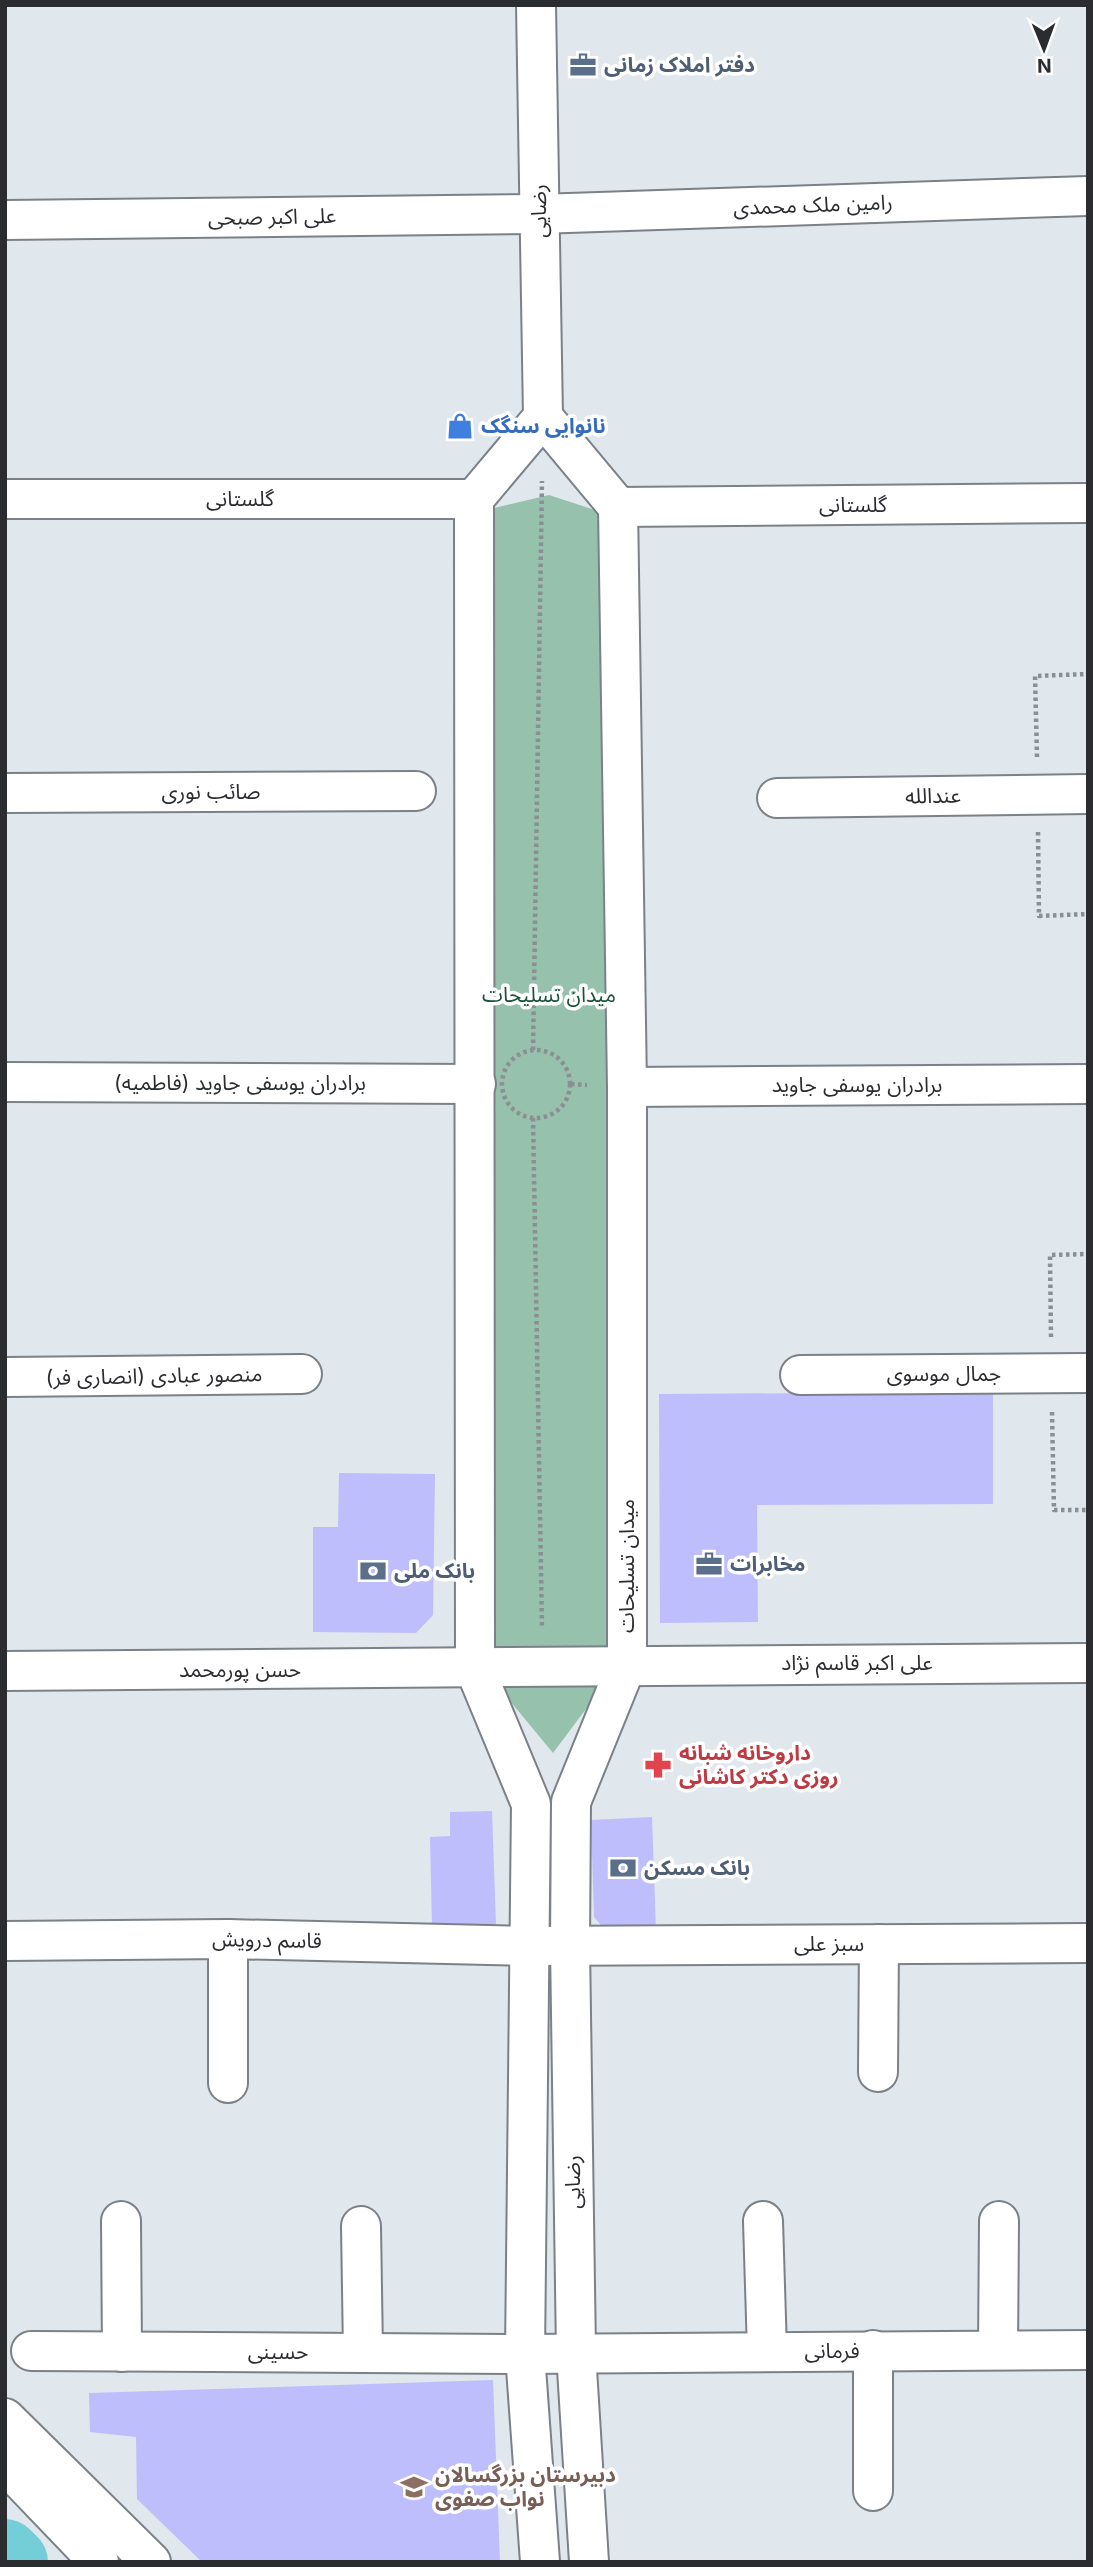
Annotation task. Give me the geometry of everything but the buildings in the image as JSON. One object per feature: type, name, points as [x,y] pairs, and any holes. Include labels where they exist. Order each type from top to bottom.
[{"type":"street","name":"رضایی","points":[[536,5],[543,417]]},
{"type":"street","name":"رامین ملک محمدی","points":[[538,214],[1088,196]]},
{"type":"street","name":"علی اکبر صبحی","points":[[5,220],[538,214]]},
{"type":"street","points":[[540,2562],[525,2354],[531,1804],[475,1669],[474,499],[543,417],[618,507]]},
{"type":"street","name":"گلستانی","points":[[5,499],[474,499]]},
{"type":"street","name":"گلستانی","points":[[618,507],[1088,503]]},
{"type":"street","name":"میدان تسلیحات","points":[[571,1802],[627,1664],[627,1087],[618,507]]},
{"type":"street","name":"صائب نوری","points":[[5,793],[416,791]]},
{"type":"street","name":"عندالله","points":[[777,798],[1088,794]]},
{"type":"street","name":"برادران یوسفی جاوید (فاطمیه)","points":[[5,1082],[475,1084]]},
{"type":"street","name":"برادران یوسفی جاوید","points":[[627,1087],[1088,1084]]},
{"type":"street","name":"جمال موسوی","points":[[800,1376],[1088,1373]]},
{"type":"street","name":"منصور عبادی (انصاری فر)","points":[[5,1377],[302,1374]]},
{"type":"street","name":"علی اکبر قاسم نژاد","points":[[544,1667],[627,1664],[1088,1663]]},
{"type":"street","name":"حسن پورمحمد","points":[[5,1671],[544,1667]]},
{"type":"street","name":"رضایی","points":[[571,1802],[570,1946],[576,2353],[589,2562]]},
{"type":"street","points":[[228,1939],[228,2083]]},
{"type":"street","name":"قاسم درویش","points":[[5,1941],[228,1939],[570,1946]]},
{"type":"street","name":"سبز علی","points":[[570,1946],[1088,1943]]},
{"type":"street","points":[[878,2072],[879,1944]]},
{"type":"street","points":[[121,2221],[122,2352]]},
{"type":"street","points":[[763,2221],[767,2351]]},
{"type":"street","points":[[998,2350],[999,2221]]},
{"type":"street","points":[[361,2226],[363,2352]]},
{"type":"street","points":[[873,2350],[873,2491]]},
{"type":"street","name":"فرمانی","points":[[525,2354],[1088,2350]]},
{"type":"street","name":"حسینی","points":[[31,2351],[525,2354]]},
{"type":"street","points":[[5,2418],[151,2562]]},
{"type":"street","points":[[5,2464],[99,2562]]},
{"type":"path","points":[[533,1050],[543,417]]},
{"type":"path","points":[[1088,674],[1035,676],[1040,916],[1088,914]]},
{"type":"path","points":[[533,1050],[555,1056],[563,1063],[570,1084],[569,1095],[563,1105],[545,1117],[523,1115],[508,1103],[502,1084],[503,1074],[514,1058],[533,1050]]},
{"type":"path","points":[[533,1118],[544,1667]]},
{"type":"green space","name":"میدان تسلیحات","points":[[549,495],[610,515],[610,1677],[553,1753],[492,1679],[486,510]]},
{"type":"waterway","points":[[5,2554],[13,2562]]},
{"type":"place","name":"دفتر املاک زمانی","points":[[583,65]]},
{"type":"place","name":"نانوایی سنگک","points":[[460,426]]},
{"type":"place","name":"مخابرات","points":[[709,1564]]},
{"type":"place","name":"بانک ملی","points":[[373,1571]]},
{"type":"place","name":"داروخانه شبانه روزی دکتر کاشانی","points":[[658,1765]]},
{"type":"place","name":"بانک مسکن","points":[[623,1868]]},
{"type":"place","name":"دبیرستان بزرگسالان نواب صفوی","points":[[414,2487]]}]
